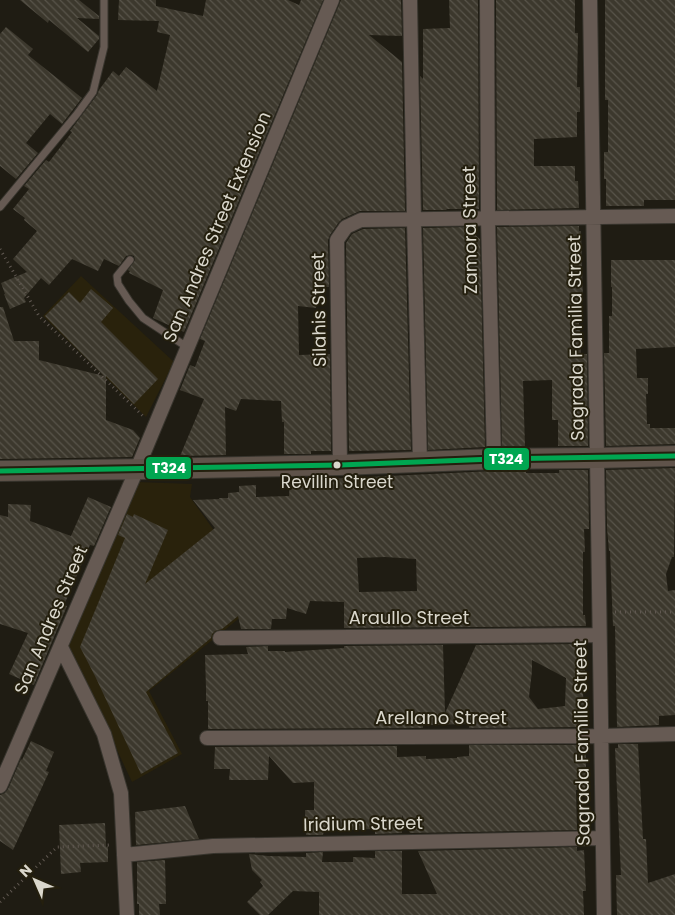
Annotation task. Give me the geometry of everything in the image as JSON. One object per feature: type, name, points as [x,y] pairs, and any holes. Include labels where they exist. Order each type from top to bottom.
[{"type":"main road","points":[[0,471],[340,465],[494,459],[675,456]]},
{"type":"street","name":"San Andres Street Extension","points":[[137,469],[332,0]]},
{"type":"street","points":[[410,0],[420,462]]},
{"type":"street","name":"Zamora Street","points":[[487,0],[488,219],[494,459]]},
{"type":"street","name":"Sagrada Familia Street","points":[[590,0],[604,915]]},
{"type":"street","name":"Silahis Street","points":[[340,465],[337,240],[346,227],[361,220],[675,216]]},
{"type":"street","name":"San Andres Street","points":[[0,786],[6,756],[61,647],[137,469]]},
{"type":"street","name":"Araullo Street","points":[[220,638],[599,635]]},
{"type":"street","points":[[61,647],[104,734],[121,793],[127,915]]},
{"type":"street","name":"Arellano Street","points":[[207,738],[675,734]]},
{"type":"street","name":"Iridium Street","points":[[124,849],[602,838]]},
{"type":"lane","points":[[0,207],[93,92],[104,47],[104,0]]},
{"type":"lane","points":[[130,260],[117,276],[118,284],[143,318],[187,347]]},
{"type":"path","points":[[0,249],[39,316],[154,427]]},
{"type":"path","points":[[599,612],[675,612]]},
{"type":"path","points":[[0,902],[57,847],[124,849]]},
{"type":"shaded area","points":[[81,276],[174,362],[146,417],[43,316]]},
{"type":"shaded area","points":[[137,482],[192,484],[190,497],[263,599],[149,691],[182,754],[132,782],[67,644]]},
{"type":"building","points":[[20,0],[79,0],[99,16],[99,19],[77,18],[99,36],[99,39],[88,52],[49,20],[48,23]]},
{"type":"building","points":[[119,0],[156,0],[156,6],[203,16],[206,0],[288,0],[299,5],[301,0],[323,0],[184,332],[153,318],[163,290],[129,273],[130,271],[128,270],[135,260],[134,256],[131,255],[126,256],[119,266],[104,259],[98,271],[72,259],[49,285],[41,278],[24,298],[26,302],[10,309],[1,283],[27,272],[13,259],[37,231],[13,209],[29,189],[24,186],[46,160],[49,162],[72,132],[70,131],[113,71],[119,76],[126,67],[157,91],[170,35],[157,32],[159,21],[118,20]]},
{"type":"building","points":[[341,0],[401,0],[402,36],[369,35],[402,62],[405,211],[360,211],[342,219],[328,240],[329,287],[319,287],[316,308],[298,306],[299,355],[330,354],[331,451],[311,451],[311,454],[284,454],[284,422],[282,422],[281,401],[241,399],[236,411],[225,407],[226,455],[180,456],[204,399],[180,390],[190,365],[195,367],[205,341],[200,339]]},
{"type":"building","points":[[449,0],[478,0],[479,209],[423,210],[420,76],[423,79],[423,29],[450,28]]},
{"type":"building","points":[[496,0],[575,0],[575,33],[578,33],[577,87],[580,87],[577,137],[534,139],[534,166],[575,166],[575,181],[578,181],[579,208],[497,210]]},
{"type":"building","points":[[605,0],[675,0],[675,200],[644,200],[644,206],[606,206],[604,152],[608,152],[608,100],[605,100]]},
{"type":"building","points":[[6,27],[33,49],[28,55],[82,98],[62,124],[50,114],[26,143],[38,153],[16,179],[0,166],[0,34]]},
{"type":"building","points":[[579,226],[579,231],[581,231],[583,300],[579,300],[579,328],[581,354],[587,354],[588,446],[558,446],[558,420],[552,420],[552,380],[523,381],[525,447],[502,447],[497,227]]},
{"type":"building","points":[[466,227],[480,239],[485,447],[428,450],[423,228]]},
{"type":"building","points":[[405,228],[411,450],[349,451],[346,243],[352,234],[363,229]]},
{"type":"building","points":[[611,260],[675,260],[675,347],[636,349],[637,378],[648,378],[648,394],[646,394],[647,424],[650,424],[650,428],[675,428],[675,444],[606,446],[604,353],[609,353],[609,316],[612,316]]},
{"type":"building","points":[[91,289],[113,308],[101,322],[158,379],[134,404],[106,376],[106,420],[133,430],[140,438],[132,457],[0,459],[0,307],[3,307],[14,341],[39,341],[39,360],[104,376],[45,316],[69,292],[80,303]]},
{"type":"building","points":[[675,468],[674,557],[672,557],[666,574],[668,591],[675,590],[675,715],[659,716],[659,725],[617,727],[615,626],[613,626],[610,551],[607,528],[606,470]]},
{"type":"building","points":[[559,470],[588,470],[589,529],[584,529],[585,552],[583,552],[583,615],[585,615],[586,626],[344,628],[344,602],[310,601],[306,614],[287,608],[286,619],[272,619],[271,629],[241,629],[238,616],[222,629],[215,631],[211,638],[146,692],[178,753],[141,774],[80,647],[125,538],[118,535],[127,514],[133,517],[134,514],[168,530],[145,584],[215,528],[193,500],[228,498],[228,493],[239,492],[239,486],[256,485],[256,497],[289,496],[290,482],[325,484],[325,479],[494,471],[559,473]],"holes":[[[357,558],[416,559],[417,591],[359,592]]]},
{"type":"building","points":[[88,497],[111,507],[94,546],[90,545],[64,605],[67,606],[34,685],[9,674],[28,633],[0,624],[0,515],[8,517],[8,504],[31,505],[30,521],[71,536]]},
{"type":"building","points":[[585,644],[586,663],[583,693],[585,727],[469,728],[469,724],[423,725],[423,728],[208,729],[205,655],[248,654],[246,647],[268,646],[268,651],[285,652],[344,648],[344,646],[443,645],[445,713],[476,645]],"holes":[[[532,660],[566,678],[565,706],[538,709],[529,697]]]},
{"type":"building","points":[[31,741],[54,752],[46,771],[49,772],[13,850],[0,841],[0,795],[8,789]]},
{"type":"building","points":[[618,744],[638,744],[643,839],[646,839],[648,883],[675,874],[675,915],[617,915],[616,875],[621,875],[615,748],[618,748]]},
{"type":"building","points":[[469,745],[586,745],[586,790],[576,790],[577,830],[410,833],[402,815],[402,833],[375,834],[375,829],[324,830],[323,835],[306,835],[305,810],[314,810],[314,782],[293,783],[269,756],[268,780],[229,780],[230,769],[214,769],[215,747],[397,746],[397,757],[426,756],[426,759],[469,756]]},
{"type":"building","points":[[185,806],[199,839],[136,845],[135,812]]},
{"type":"building","points":[[105,823],[108,862],[80,863],[81,872],[61,874],[59,825]]},
{"type":"building","points":[[577,847],[577,851],[584,850],[586,891],[583,891],[584,915],[319,915],[319,892],[293,891],[268,915],[260,915],[247,902],[263,886],[260,882],[262,880],[252,870],[249,854],[306,857],[306,853],[323,852],[322,862],[353,862],[353,857],[375,858],[375,851],[402,851],[402,894],[437,894],[418,851]]},
{"type":"building","points":[[165,860],[166,904],[159,904],[160,915],[139,915],[139,904],[137,904],[137,862]]},
{"type":"transit line","name":"T324","points":[[0,471],[340,465],[494,459],[675,456]]},
{"type":"place","name":"Revillin Street","points":[[337,465]]}]
